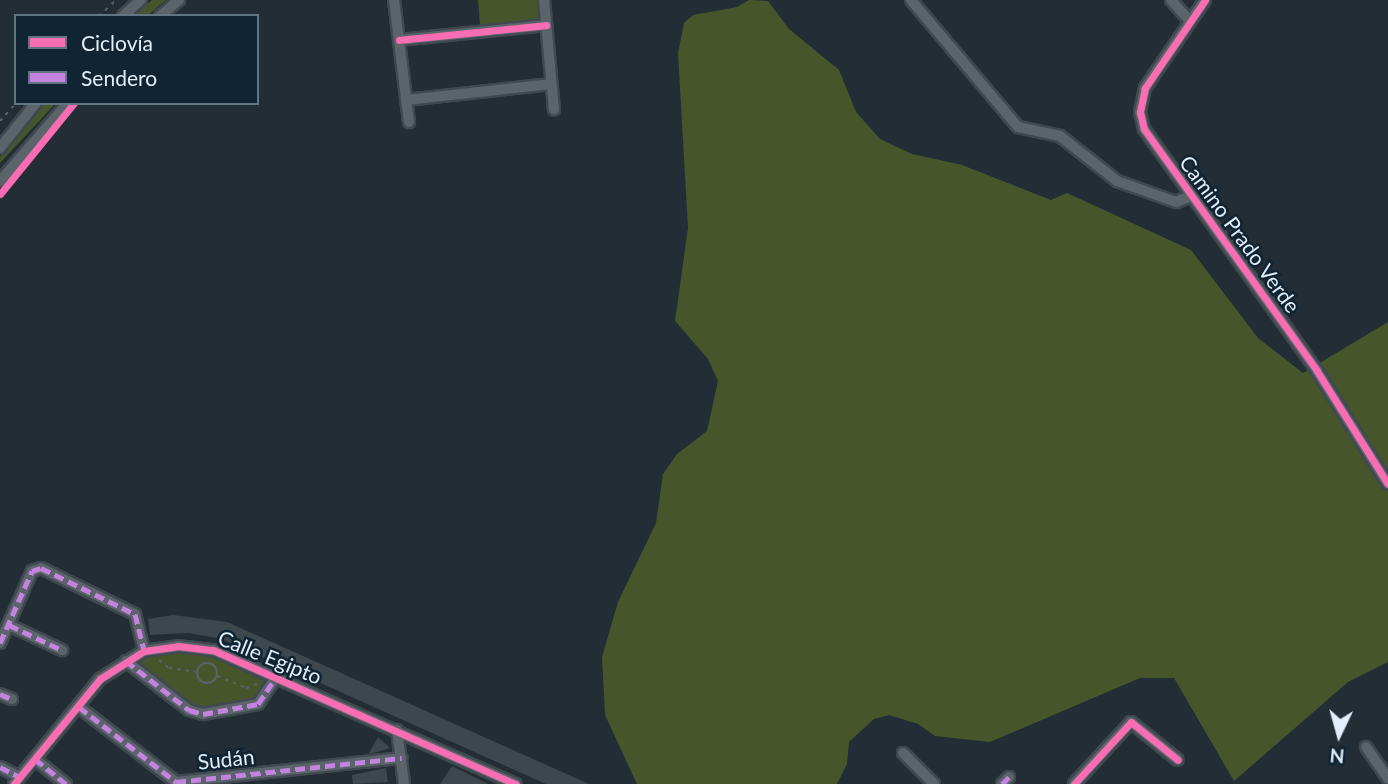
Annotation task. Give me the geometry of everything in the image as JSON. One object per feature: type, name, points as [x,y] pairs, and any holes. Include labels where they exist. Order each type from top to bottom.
[{"type":"street","points":[[125,14],[141,0]]},
{"type":"street","points":[[162,14],[179,0]]},
{"type":"street","points":[[394,0],[409,122]]},
{"type":"street","points":[[544,0],[554,110]]},
{"type":"street","points":[[911,0],[1018,127],[1060,136],[1117,181],[1177,202],[1191,195]]},
{"type":"street","points":[[1171,0],[1191,22]]},
{"type":"street","name":"Camino Prado Verde","points":[[1205,0],[1148,81],[1140,112],[1147,138],[1317,371],[1388,484]]},
{"type":"street","points":[[399,40],[546,25]]},
{"type":"street","points":[[406,100],[551,84]]},
{"type":"street","points":[[0,148],[34,105]]},
{"type":"street","points":[[0,181],[66,105]]},
{"type":"street","points":[[0,643],[32,571],[41,568],[135,614],[144,651]]},
{"type":"street","points":[[9,625],[62,650]]},
{"type":"street","name":"Calle Egipto","points":[[17,780],[100,679],[144,651],[178,646],[213,650],[516,784]]},
{"type":"street","points":[[126,661],[189,710],[202,714],[258,704],[276,677]]},
{"type":"street","points":[[0,694],[12,699]]},
{"type":"street","name":"Sudán","points":[[79,707],[176,782],[246,780],[402,758]]},
{"type":"street","points":[[1074,784],[1127,723],[1178,760]]},
{"type":"street","points":[[397,730],[404,784]]},
{"type":"street","points":[[1366,747],[1388,779]]},
{"type":"street","points":[[903,753],[934,784]]},
{"type":"street","points":[[35,759],[66,784]]},
{"type":"street","points":[[0,767],[17,780]]},
{"type":"path","points":[[101,14],[116,0]]},
{"type":"path","points":[[0,121],[14,105]]},
{"type":"path","points":[[144,651],[169,668],[197,672],[206,683],[216,676]]},
{"type":"path","points":[[197,672],[209,663],[216,676],[246,688],[262,680]]},
{"type":"green space","points":[[152,0],[166,0],[149,14],[136,14]]},
{"type":"green space","points":[[478,0],[540,0],[540,20],[480,25]]},
{"type":"green space","points":[[749,0],[768,1],[789,29],[839,70],[856,112],[880,139],[912,154],[962,165],[1051,200],[1067,193],[1191,250],[1258,338],[1303,373],[1388,322],[1388,662],[1348,682],[1234,781],[1174,678],[1140,678],[990,742],[935,736],[918,724],[889,715],[874,719],[849,742],[847,764],[837,784],[637,784],[605,715],[602,657],[618,602],[656,523],[663,474],[677,454],[707,431],[718,381],[708,359],[675,321],[688,228],[678,53],[684,23],[693,15],[737,7]]},
{"type":"green space","points":[[43,105],[54,105],[0,163],[0,157]]},
{"type":"green space","points":[[169,652],[215,656],[266,678],[265,685],[256,702],[196,709],[134,661]]},
{"type":"building","points":[[173,615],[227,622],[589,784],[546,784],[222,639],[188,633],[150,635],[148,619]]},
{"type":"building","points":[[378,737],[390,748],[370,754],[369,753]]},
{"type":"building","points":[[452,766],[488,784],[440,784]]},
{"type":"building","points":[[386,768],[388,782],[353,784],[352,775]]},
{"type":"marked path","points":[[0,643],[32,571],[41,568],[135,614],[144,651]]},
{"type":"marked path","points":[[9,625],[62,650]]},
{"type":"marked path","points":[[126,661],[189,710],[203,714],[258,704],[276,677]]},
{"type":"marked path","points":[[0,694],[12,699]]},
{"type":"marked path","points":[[79,707],[176,782],[402,758]]},
{"type":"marked path","points":[[35,759],[66,784]]},
{"type":"marked path","points":[[0,767],[20,777]]},
{"type":"marked path","points":[[1002,784],[1009,777]]},
{"type":"cycle path","points":[[1205,0],[1145,88],[1140,112],[1144,129],[1317,371],[1388,484]]},
{"type":"cycle path","points":[[399,40],[546,25]]},
{"type":"cycle path","points":[[0,194],[72,105]]},
{"type":"cycle path","points":[[14,784],[100,679],[144,651],[178,646],[213,650],[516,784]]},
{"type":"cycle path","points":[[1074,784],[1131,722],[1178,760]]}]
